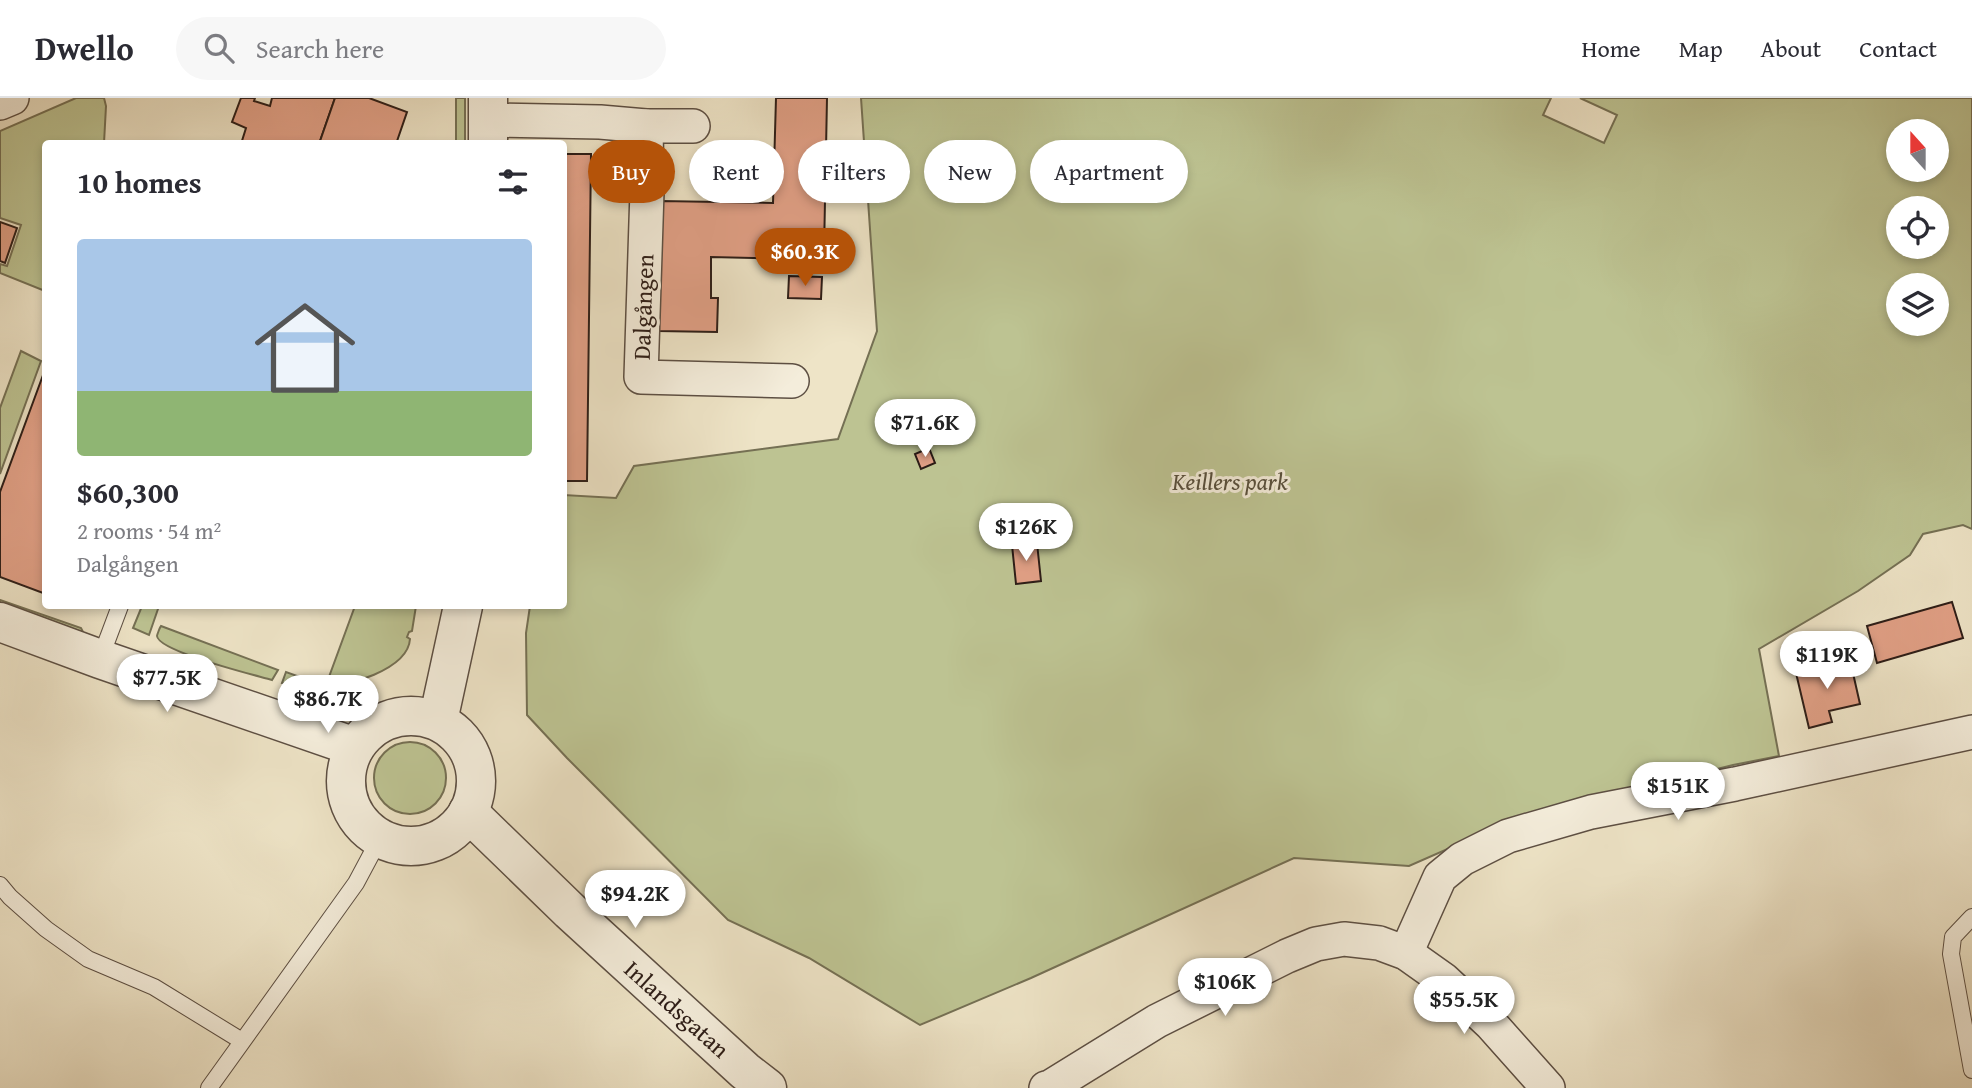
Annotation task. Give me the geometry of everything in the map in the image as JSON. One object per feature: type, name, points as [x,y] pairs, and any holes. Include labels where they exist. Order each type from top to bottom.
[{"type":"street","points":[[0,103],[12,98]]},
{"type":"street","points":[[488,120],[693,126]]},
{"type":"street","name":"Dalgången","points":[[646,126],[647,191],[640,377],[792,381]]},
{"type":"street","points":[[438,722],[462,609]]},
{"type":"street","points":[[0,622],[355,747]]},
{"type":"street","points":[[398,717],[425,717],[438,722],[459,737],[473,761],[476,787],[468,812],[449,834],[430,843],[401,845],[380,838],[363,826],[348,798],[347,767],[355,747],[373,727],[398,717]]},
{"type":"street","points":[[1406,953],[1440,877],[1462,859],[1508,836],[1591,811],[1735,784],[1972,732]]},
{"type":"street","name":"Inlandsgatan","points":[[468,812],[570,911],[767,1088]]},
{"type":"street","points":[[1049,1088],[1157,1021],[1287,956],[1316,944],[1344,939],[1379,943],[1406,953],[1444,980],[1491,1024],[1548,1088]]},
{"type":"lane","points":[[100,659],[119,609]]},
{"type":"lane","points":[[209,1088],[356,883],[380,838]]},
{"type":"lane","points":[[0,885],[46,929],[88,959],[154,987],[242,1041]]},
{"type":"lane","points":[[1972,917],[1953,937],[1951,954],[1972,1070]]},
{"type":"green space","points":[[76,98],[104,98],[104,140],[42,140],[42,290],[0,273],[0,264],[7,266],[21,225],[0,218],[0,131]]},
{"type":"green space","points":[[456,98],[465,98],[465,140],[456,140]]},
{"type":"green space","name":"Keillers park","points":[[861,98],[1551,98],[1543,115],[1604,143],[1617,115],[1580,98],[1972,98],[1972,529],[1963,525],[1923,534],[1910,555],[1858,591],[1759,649],[1779,756],[1606,797],[1484,833],[1409,866],[1294,858],[1031,978],[920,1025],[809,958],[728,920],[527,715],[526,633],[530,609],[567,609],[567,495],[616,498],[634,466],[838,439],[877,331],[868,203],[910,203],[910,140],[864,140]]},
{"type":"green space","points":[[21,351],[41,361],[0,474],[0,408]]},
{"type":"green space","points":[[0,600],[81,628],[83,632],[80,634],[0,607]]},
{"type":"green space","points":[[141,609],[158,609],[149,635],[133,628]]},
{"type":"green space","points":[[354,609],[416,609],[412,631],[407,637],[410,639],[407,650],[388,668],[359,680],[331,687],[305,687],[282,683],[286,672],[326,685]]},
{"type":"green space","points":[[161,626],[278,670],[272,680],[190,656],[162,642],[157,636]]},
{"type":"green space","points":[[410,742],[430,748],[440,758],[446,778],[440,798],[430,808],[410,814],[390,808],[380,798],[374,778],[380,758],[390,748]]},
{"type":"building","points":[[241,98],[255,98],[254,101],[270,106],[272,98],[335,98],[320,140],[242,140],[246,128],[232,122]]},
{"type":"building","points":[[335,98],[369,98],[407,112],[397,140],[320,140]]},
{"type":"building","points":[[776,98],[827,98],[826,140],[798,140],[798,203],[825,203],[824,252],[801,251],[800,259],[711,257],[711,298],[718,298],[717,332],[658,331],[661,203],[784,203],[784,140],[775,140]]},
{"type":"building","points":[[567,154],[588,154],[588,203],[590,203],[587,481],[567,481]]},
{"type":"building","points":[[0,222],[17,228],[5,263],[0,261]]},
{"type":"building","points":[[789,276],[822,277],[821,299],[788,298]]},
{"type":"building","points":[[42,378],[42,593],[0,577],[0,492]]},
{"type":"building","points":[[929,448],[935,463],[921,469],[915,454]]},
{"type":"building","points":[[1037,543],[1041,581],[1016,584],[1012,545]]},
{"type":"building","points":[[1952,602],[1963,638],[1877,663],[1867,626]]},
{"type":"building","points":[[1850,660],[1860,704],[1829,711],[1832,722],[1809,728],[1796,673]]}]
